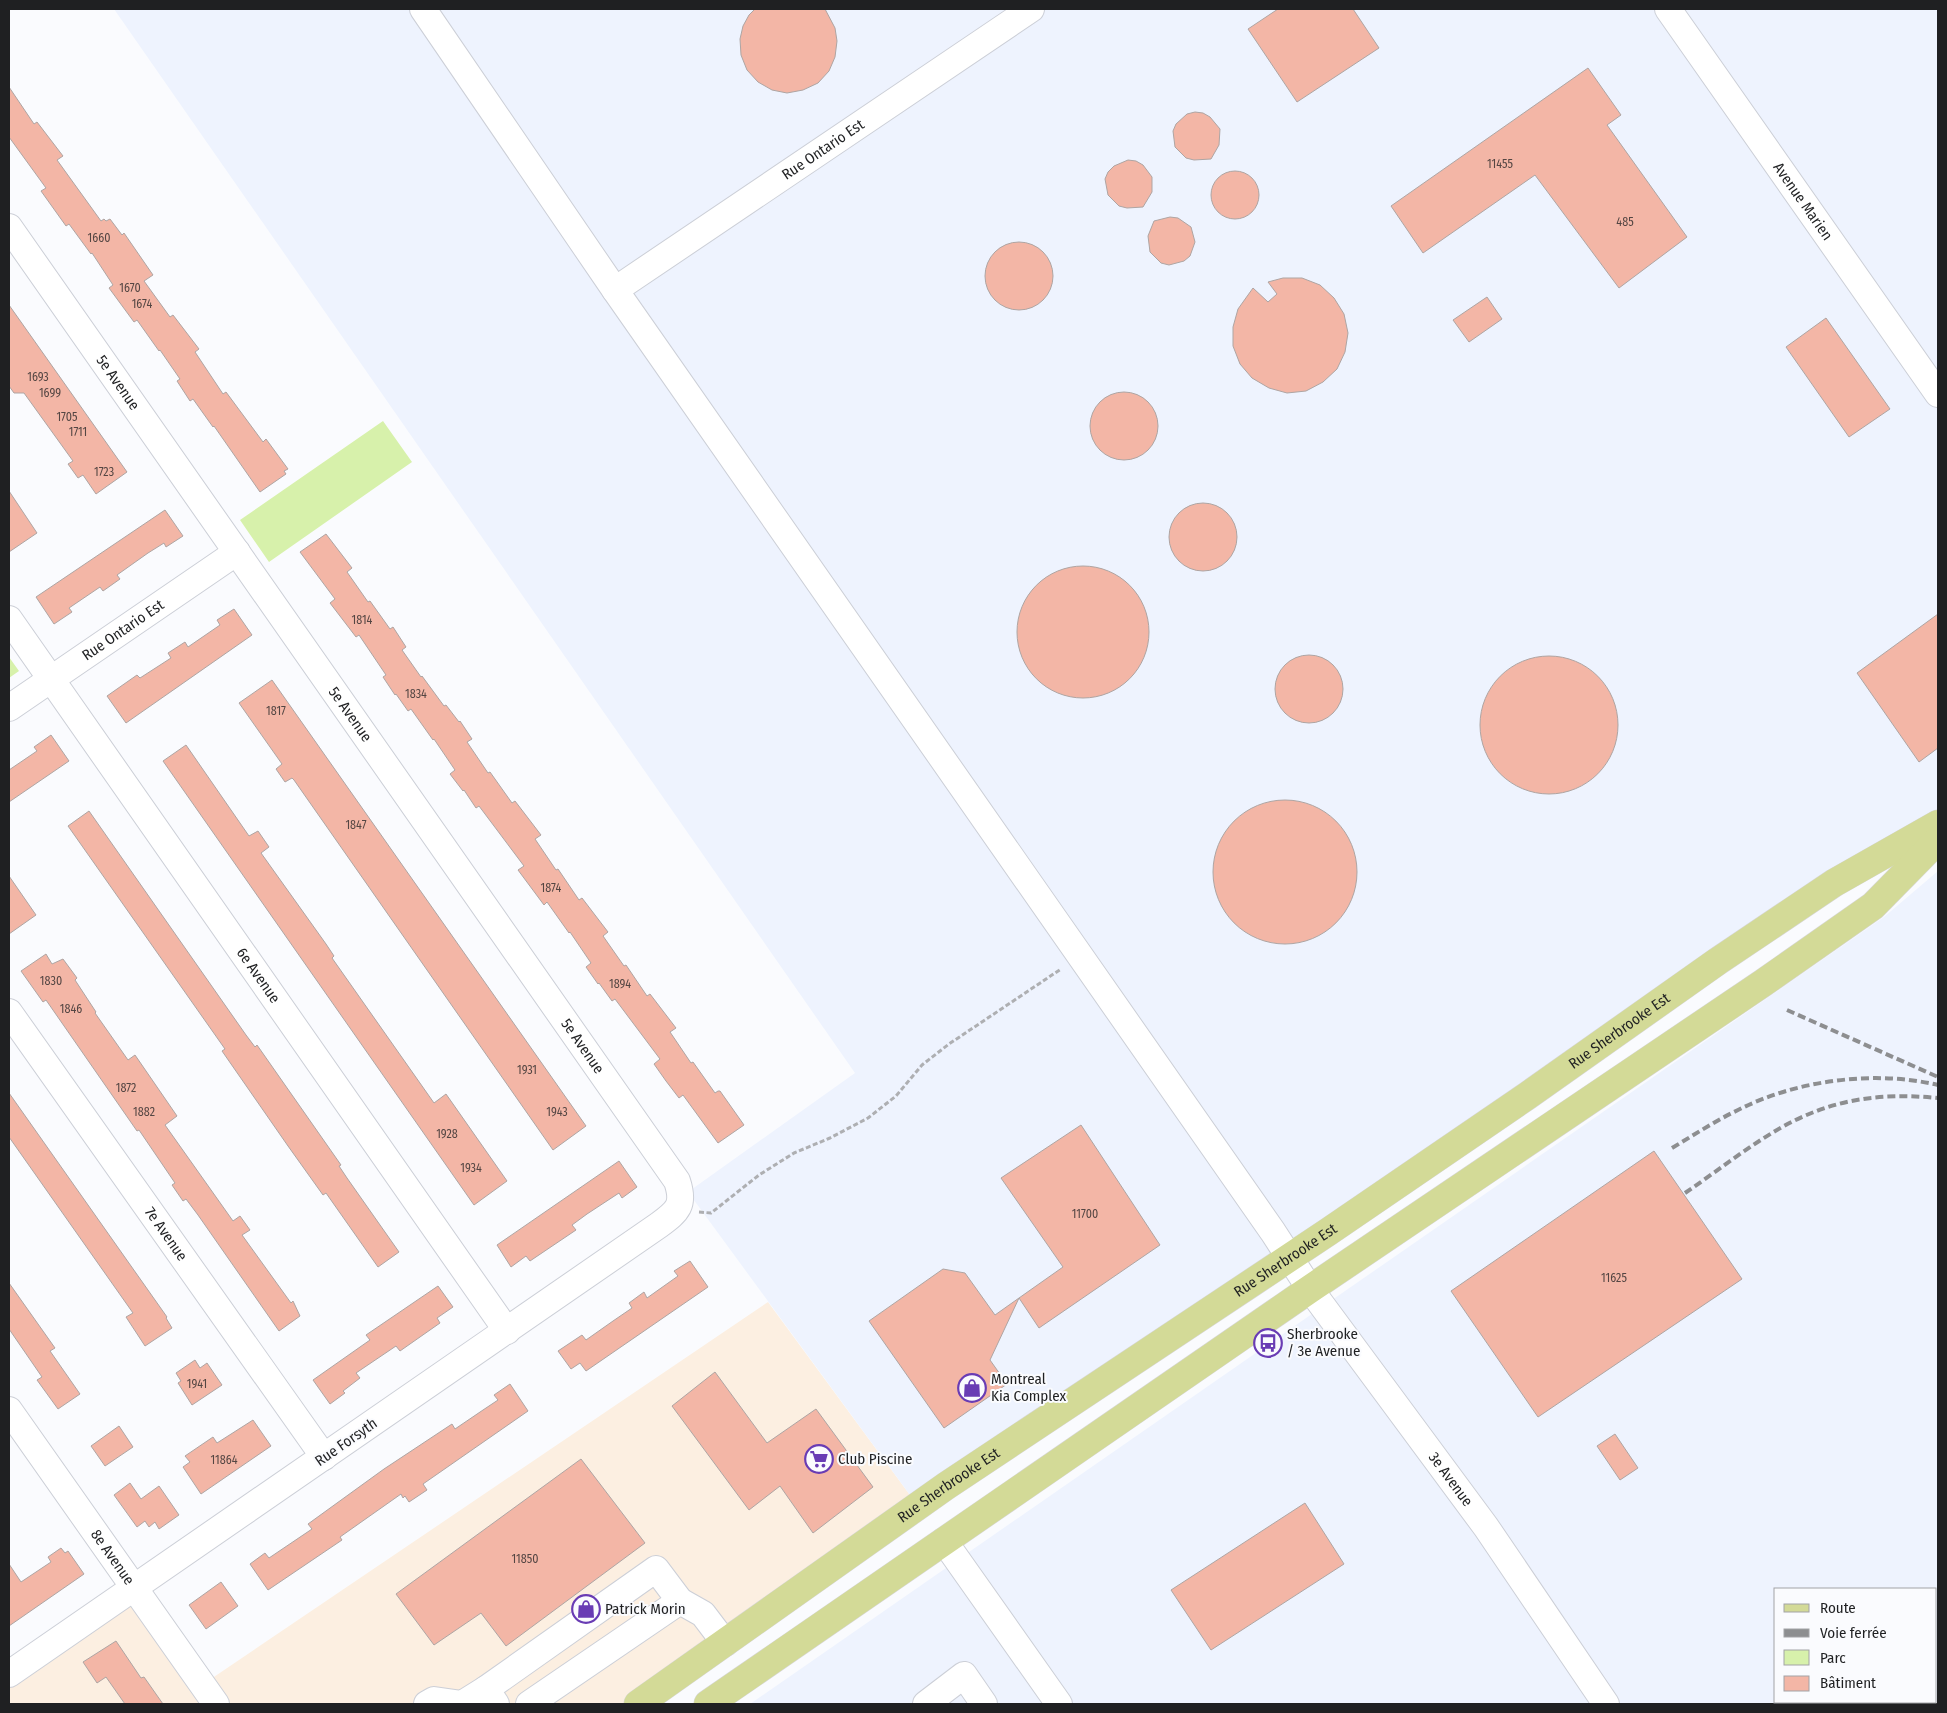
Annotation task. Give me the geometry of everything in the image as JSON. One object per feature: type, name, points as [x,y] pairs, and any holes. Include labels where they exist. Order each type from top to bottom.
[{"type":"main road","name":"Rue Sherbrooke Est","points":[[644,1703],[918,1506],[1527,1096],[1718,961],[1826,889],[1938,824]]},
{"type":"main road","points":[[708,1704],[1310,1289],[1763,983],[1873,906],[1938,840]]},
{"type":"main road","points":[[918,1506],[944,1541]]},
{"type":"main road","points":[[725,1643],[747,1677]]},
{"type":"street","name":"3e Avenue","points":[[423,9],[1310,1289],[1486,1527],[1606,1704]]},
{"type":"street","name":"Rue Ontario Est","points":[[616,290],[1031,9]]},
{"type":"street","name":"Avenue Marien","points":[[1668,9],[1938,394]]},
{"type":"street","name":"5e Avenue","points":[[9,227],[677,1181],[686,1209]]},
{"type":"street","name":"Rue Ontario Est","points":[[9,708],[238,552]]},
{"type":"street","name":"6e Avenue","points":[[9,619],[507,1331]]},
{"type":"street","name":"7e Avenue","points":[[9,1012],[324,1458]]},
{"type":"street","name":"Rue Forsyth","points":[[9,1674],[672,1216],[686,1209]]},
{"type":"street","name":"8e Avenue","points":[[9,1410],[216,1704]]},
{"type":"street","points":[[944,1541],[1059,1704]]},
{"type":"street","points":[[428,1704],[434,1700],[462,1704],[491,1697],[656,1569],[680,1601],[703,1614],[725,1643]]},
{"type":"street","points":[[529,1704],[680,1601]]},
{"type":"street","points":[[926,1704],[964,1675],[984,1704]]},
{"type":"path","points":[[686,1209],[711,1212],[759,1175],[794,1154],[868,1118],[896,1096],[922,1065],[949,1044],[1063,968]]},
{"type":"shaded area","points":[[114,9],[1938,9],[1938,824],[918,1506],[688,1192],[855,1073]]},
{"type":"shaded area","points":[[1938,871],[1938,1704],[750,1704],[1884,917]]},
{"type":"shaded area","points":[[768,1302],[918,1506],[628,1704],[9,1704],[9,1675],[133,1588],[202,1685]]},
{"type":"green space","points":[[383,421],[412,462],[269,562],[240,520]]},
{"type":"green space","points":[[9,657],[19,671],[9,678]]},
{"type":"building","points":[[755,9],[825,9],[835,28],[837,41],[835,57],[829,71],[818,83],[803,90],[787,93],[772,90],[758,82],[747,70],[741,55],[740,39],[743,26]]},
{"type":"building","points":[[1278,9],[1353,9],[1379,48],[1297,102],[1248,29]]},
{"type":"building","points":[[1588,68],[1621,115],[1607,125],[1687,237],[1619,288],[1535,175],[1423,253],[1391,206]]},
{"type":"building","points":[[9,87],[34,124],[37,122],[63,156],[57,160],[101,221],[110,219],[122,235],[124,233],[153,275],[144,281],[170,317],[173,315],[199,349],[195,352],[223,394],[226,392],[263,442],[266,439],[288,469],[284,471],[286,474],[260,492],[214,426],[193,399],[190,401],[177,381],[180,379],[160,350],[137,320],[134,322],[109,288],[113,285],[92,253],[69,224],[66,226],[41,191],[46,188],[9,137]]},
{"type":"building","points":[[1203,113],[1210,117],[1220,129],[1219,145],[1211,159],[1194,160],[1186,158],[1175,147],[1173,131],[1176,124],[1187,114]]},
{"type":"building","points":[[1128,160],[1136,161],[1143,165],[1152,177],[1152,192],[1143,207],[1127,208],[1119,206],[1108,195],[1105,179],[1108,172],[1114,166]]},
{"type":"building","points":[[1235,171],[1244,173],[1252,178],[1257,186],[1259,195],[1257,204],[1252,212],[1244,217],[1235,219],[1226,217],[1218,212],[1213,204],[1211,195],[1213,186],[1218,178],[1226,173]]},
{"type":"building","points":[[1170,217],[1178,218],[1191,227],[1195,242],[1190,256],[1184,261],[1169,265],[1161,263],[1150,252],[1148,236],[1154,221]]},
{"type":"building","points":[[1012,242],[1026,242],[1038,247],[1048,257],[1053,269],[1053,283],[1048,295],[1038,305],[1026,310],[1012,310],[1000,305],[990,295],[985,283],[985,269],[990,257],[1000,247]]},
{"type":"building","points":[[1283,278],[1302,278],[1320,285],[1334,298],[1344,314],[1348,333],[1345,352],[1337,369],[1323,382],[1306,391],[1287,393],[1269,388],[1252,378],[1240,364],[1233,346],[1233,327],[1238,309],[1253,288],[1268,302],[1277,294],[1268,282]]},
{"type":"building","points":[[1487,297],[1502,319],[1469,342],[1453,320]]},
{"type":"building","points":[[9,305],[127,472],[96,494],[83,475],[78,478],[68,464],[73,461],[24,393],[14,393],[9,386]]},
{"type":"building","points":[[1826,318],[1890,409],[1849,437],[1786,347]]},
{"type":"building","points":[[1117,392],[1131,392],[1143,397],[1153,407],[1158,419],[1158,433],[1153,445],[1143,455],[1131,460],[1117,460],[1105,455],[1095,445],[1090,433],[1090,419],[1095,407],[1105,397]]},
{"type":"building","points":[[9,491],[37,533],[9,552]]},
{"type":"building","points":[[1196,503],[1210,503],[1222,508],[1232,518],[1237,530],[1237,544],[1232,556],[1222,566],[1210,571],[1196,571],[1184,566],[1174,556],[1169,544],[1169,530],[1174,518],[1184,508]]},
{"type":"building","points":[[165,510],[183,536],[166,547],[164,543],[148,553],[117,575],[120,579],[103,591],[100,587],[69,608],[72,612],[54,624],[36,597]]},
{"type":"building","points":[[326,534],[352,568],[347,572],[368,602],[370,601],[390,629],[393,627],[406,647],[402,650],[421,677],[444,706],[446,705],[460,721],[472,739],[467,742],[488,773],[490,772],[512,803],[515,801],[541,835],[535,839],[556,870],[558,869],[579,900],[582,898],[608,932],[603,936],[624,966],[626,965],[647,996],[650,994],[676,1028],[670,1032],[691,1063],[693,1062],[715,1093],[720,1091],[744,1125],[718,1143],[683,1095],[679,1098],[666,1081],[654,1064],[660,1059],[615,999],[612,1001],[598,984],[586,967],[591,963],[570,932],[547,902],[544,905],[518,870],[524,866],[479,806],[476,808],[450,774],[455,770],[434,739],[411,709],[408,711],[395,695],[383,677],[386,675],[359,635],[356,637],[330,603],[335,599],[300,552]]},
{"type":"building","points":[[1083,566],[1096,567],[1108,571],[1130,585],[1144,607],[1148,619],[1148,645],[1144,657],[1130,679],[1108,693],[1096,697],[1083,698],[1070,697],[1058,693],[1036,679],[1022,657],[1018,645],[1017,632],[1018,619],[1022,607],[1036,585],[1058,571],[1070,567]]},
{"type":"building","points":[[234,609],[252,635],[126,723],[107,696],[137,675],[140,678],[171,658],[168,653],[185,642],[188,647],[220,625],[217,620]]},
{"type":"building","points":[[1938,614],[1938,748],[1919,762],[1857,673]]},
{"type":"building","points":[[1302,655],[1316,655],[1328,660],[1338,670],[1343,682],[1343,696],[1338,708],[1328,718],[1316,723],[1302,723],[1290,718],[1280,708],[1275,696],[1275,682],[1280,670],[1290,660]]},
{"type":"building","points":[[1549,656],[1575,662],[1598,676],[1612,699],[1618,725],[1612,751],[1598,774],[1575,788],[1549,794],[1523,788],[1500,774],[1486,751],[1480,725],[1486,699],[1500,676],[1523,662]]},
{"type":"building","points":[[272,680],[586,1126],[553,1150],[294,780],[292,778],[285,782],[276,769],[282,764],[239,703]]},
{"type":"building","points":[[51,735],[69,761],[9,802],[9,770],[37,751],[34,747]]},
{"type":"building","points":[[186,745],[249,836],[258,831],[269,847],[261,853],[326,944],[334,956],[332,958],[434,1103],[446,1094],[507,1181],[474,1205],[163,761]]},
{"type":"building","points":[[1285,800],[1312,806],[1325,812],[1336,821],[1345,832],[1351,845],[1357,872],[1351,899],[1345,912],[1336,923],[1325,932],[1312,938],[1285,944],[1258,938],[1245,932],[1234,923],[1225,912],[1219,899],[1213,872],[1219,845],[1225,832],[1234,821],[1245,812],[1258,806]]},
{"type":"building","points":[[89,811],[246,1035],[255,1047],[257,1045],[399,1252],[378,1267],[326,1193],[323,1195],[288,1146],[222,1051],[225,1049],[68,826]]},
{"type":"building","points":[[9,876],[36,915],[9,934]]},
{"type":"building","points":[[46,954],[52,964],[63,959],[77,978],[75,980],[95,1013],[128,1060],[135,1055],[177,1116],[165,1125],[233,1221],[240,1216],[250,1230],[242,1235],[291,1303],[293,1301],[300,1316],[279,1331],[198,1215],[186,1199],[183,1201],[172,1185],[175,1183],[139,1130],[137,1131],[46,1000],[43,1002],[21,971]]},
{"type":"building","points":[[9,1093],[167,1317],[172,1328],[145,1346],[126,1317],[133,1313],[9,1137]]},
{"type":"building","points":[[1081,1125],[1160,1245],[1039,1328],[1019,1298],[1063,1267],[1001,1178]]},
{"type":"building","points":[[1654,1151],[1742,1279],[1538,1417],[1451,1291]]},
{"type":"building","points":[[619,1161],[637,1187],[622,1198],[619,1193],[587,1214],[572,1225],[576,1230],[530,1261],[526,1256],[511,1267],[497,1245]]},
{"type":"building","points":[[690,1261],[708,1287],[586,1371],[580,1363],[571,1369],[558,1351],[582,1335],[586,1340],[632,1308],[629,1303],[644,1292],[647,1298],[678,1276],[674,1271]]},
{"type":"building","points":[[943,1269],[965,1273],[995,1315],[1019,1298],[990,1360],[1007,1384],[944,1428],[869,1321]]},
{"type":"building","points":[[9,1283],[55,1348],[50,1351],[80,1394],[58,1409],[37,1380],[42,1377],[9,1329]]},
{"type":"building","points":[[438,1286],[453,1307],[437,1318],[440,1323],[400,1351],[396,1346],[356,1373],[360,1378],[343,1391],[345,1393],[330,1404],[313,1380],[370,1340],[366,1335]]},
{"type":"building","points":[[195,1360],[200,1368],[207,1363],[222,1385],[192,1405],[178,1383],[181,1381],[176,1373]]},
{"type":"building","points":[[715,1372],[767,1443],[816,1409],[873,1487],[813,1533],[780,1486],[749,1510],[672,1406]]},
{"type":"building","points":[[510,1384],[528,1411],[423,1484],[427,1490],[409,1502],[401,1494],[340,1537],[342,1540],[268,1590],[250,1564],[265,1553],[269,1558],[312,1529],[308,1524],[384,1469],[452,1424],[455,1429],[498,1400],[494,1395]]},
{"type":"building","points":[[253,1420],[271,1446],[201,1494],[183,1467],[190,1462],[185,1456],[213,1437],[217,1443]]},
{"type":"building","points":[[119,1426],[133,1447],[105,1466],[91,1446]]},
{"type":"building","points":[[1615,1434],[1638,1468],[1620,1480],[1597,1446]]},
{"type":"building","points":[[581,1459],[645,1543],[506,1646],[481,1613],[434,1645],[396,1594]]},
{"type":"building","points":[[130,1483],[141,1499],[159,1486],[179,1515],[159,1529],[155,1522],[149,1527],[145,1521],[137,1527],[114,1495]]},
{"type":"building","points":[[1305,1503],[1344,1564],[1211,1650],[1171,1590]]},
{"type":"building","points":[[61,1548],[65,1553],[68,1551],[84,1574],[9,1626],[9,1564],[21,1582],[51,1562],[48,1557]]},
{"type":"building","points":[[221,1582],[238,1606],[206,1629],[189,1605]]},
{"type":"building","points":[[116,1641],[141,1678],[144,1677],[163,1704],[125,1704],[106,1677],[97,1683],[83,1662]]},
{"type":"railway","points":[[1787,1010],[1938,1077]]},
{"type":"railway","points":[[1672,1148],[1738,1110],[1785,1091],[1810,1085],[1862,1078],[1888,1078],[1938,1085]]},
{"type":"railway","points":[[1685,1193],[1764,1138],[1797,1119],[1814,1112],[1860,1099],[1891,1096],[1938,1098]]},
{"type":"place","name":"Sherbrooke / 3e Avenue","points":[[1268,1343]]},
{"type":"place","name":"Montreal Kia Complex","points":[[972,1388]]},
{"type":"place","name":"Club Piscine","points":[[819,1459]]},
{"type":"place","name":"Patrick Morin","points":[[586,1609]]}]
